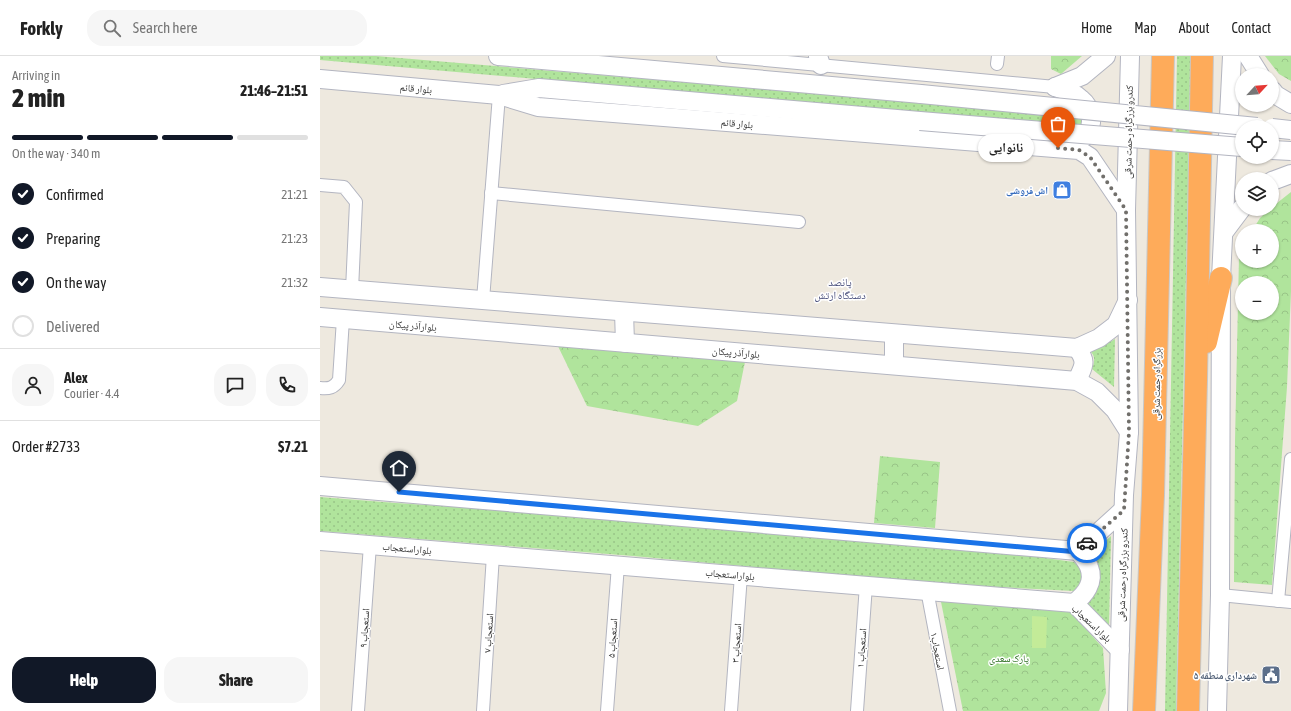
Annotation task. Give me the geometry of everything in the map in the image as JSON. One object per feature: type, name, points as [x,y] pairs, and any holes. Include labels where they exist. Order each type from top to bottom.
[{"type":"highway","name":"بزرگراه رحمت شرقی","points":[[1144,711],[1153,495],[1163,56]]},
{"type":"highway","points":[[1188,711],[1202,56]]},
{"type":"highway","points":[[1196,380],[1221,278]]},
{"type":"main road","points":[[498,56],[921,94],[1235,125]]},
{"type":"main road","points":[[1055,87],[1082,76],[1106,56]]},
{"type":"main road","name":"کندرو بزرگراه رحمت شرقی","points":[[1118,711],[1124,510],[1129,432],[1126,210],[1130,56]]},
{"type":"main road","points":[[1217,711],[1220,595],[1221,278],[1232,56]]},
{"type":"main road","points":[[1248,56],[1256,68]]},
{"type":"main road","name":"بلوار قائم","points":[[320,79],[499,95],[538,107],[1079,150],[1090,157],[1126,210]]},
{"type":"main road","points":[[1055,87],[1071,92],[1082,99],[1090,110],[1091,124],[1085,136],[1073,144],[1058,148]]},
{"type":"main road","points":[[499,95],[538,88],[1235,146]]},
{"type":"main road","points":[[1279,97],[1291,104]]},
{"type":"main road","points":[[1291,120],[1288,121],[1284,140],[1286,150],[1291,153]]},
{"type":"main road","points":[[1279,129],[1291,130]]},
{"type":"main road","points":[[1279,151],[1291,153]]},
{"type":"main road","points":[[1279,178],[1291,174]]},
{"type":"main road","points":[[1224,232],[1236,216]]},
{"type":"main road","points":[[320,288],[1077,348],[1099,338],[1116,325],[1128,300]]},
{"type":"main road","points":[[480,331],[483,300]]},
{"type":"main road","points":[[624,312],[625,343]]},
{"type":"main road","name":"بلوارآذر پیکان","points":[[320,317],[1077,381],[1102,396],[1115,410],[1129,432]]},
{"type":"main road","points":[[894,334],[894,365]]},
{"type":"main road","points":[[1077,348],[1082,355],[1084,364],[1077,381]]},
{"type":"main road","points":[[320,486],[1078,552],[1085,559],[1090,568],[1090,576],[1088,589],[1082,597],[1074,603]]},
{"type":"main road","points":[[1078,552],[1124,510]]},
{"type":"main road","name":"بلواراستعجاب","points":[[320,541],[1074,603],[1120,650]]},
{"type":"street","points":[[723,56],[820,61],[1055,87]]},
{"type":"street","points":[[483,300],[499,95]]},
{"type":"street","points":[[320,185],[344,187],[356,202],[352,290]]},
{"type":"street","points":[[491,193],[799,222]]},
{"type":"street","points":[[320,388],[328,389],[335,386],[339,380],[343,319]]},
{"type":"street","points":[[1278,601],[1291,459]]},
{"type":"street","name":"استعجاب ۹","points":[[358,711],[370,545]]},
{"type":"street","name":"استعجاب ۷","points":[[483,711],[493,555]]},
{"type":"street","name":"استعجاب ۵","points":[[607,711],[618,565]]},
{"type":"street","name":"استعجاب ۳","points":[[731,711],[741,575]]},
{"type":"street","name":"استعجاب ۱","points":[[857,711],[866,585]]},
{"type":"street","name":"استعجاب۱","points":[[927,590],[950,711]]},
{"type":"street","points":[[1220,595],[1291,602]]},
{"type":"green space","points":[[320,56],[376,56],[1012,108],[1070,105],[1084,120],[1079,129],[922,113],[320,60]]},
{"type":"green space","points":[[1051,56],[1082,56],[1061,74],[1051,69]]},
{"type":"green space","points":[[1177,56],[1191,56],[1176,711],[1165,711]]},
{"type":"green space","points":[[1265,56],[1291,56],[1291,81],[1279,74],[1279,68],[1274,68]]},
{"type":"green space","points":[[1291,192],[1291,291],[1287,387],[1272,585],[1234,582],[1238,320],[1279,320],[1279,276],[1239,276],[1239,268],[1279,268],[1279,224],[1256,224],[1262,216],[1279,216],[1279,201]]},
{"type":"green space","points":[[554,338],[747,352],[737,401],[698,426],[587,406]]},
{"type":"green space","points":[[1115,339],[1114,387],[1092,369],[1094,358],[1091,352]]},
{"type":"green space","points":[[880,456],[940,462],[935,528],[874,523]]},
{"type":"green space","points":[[320,497],[548,513],[1008,553],[1074,562],[1082,571],[1082,581],[1074,591],[902,582],[633,556],[320,531]]},
{"type":"green space","points":[[1111,536],[1109,627],[1084,606],[1095,592],[1099,582],[1097,571],[1089,556]]},
{"type":"green space","name":"پارک سعدی","points":[[940,597],[1069,610],[1103,648],[1106,693],[1099,711],[963,711]]},
{"type":"green space","points":[[1032,616],[1047,617],[1046,648],[1032,648]]},
{"type":"way so far","points":[[1058,148],[1079,150],[1090,157],[1126,210],[1129,432],[1124,510],[1087,543]]},
{"type":"place","name":"نانوایی","points":[[1058,148]]},
{"type":"place","name":"اش فروشی","points":[[1062,190]]},
{"type":"place","name":"شهرداری منطقه ۵","points":[[1271,675]]},
{"type":"district","name":"پانصد دستگاه ارتش","points":[[840,288]]},
{"type":"route","points":[[399,492],[1078,552],[1087,543]]}]
